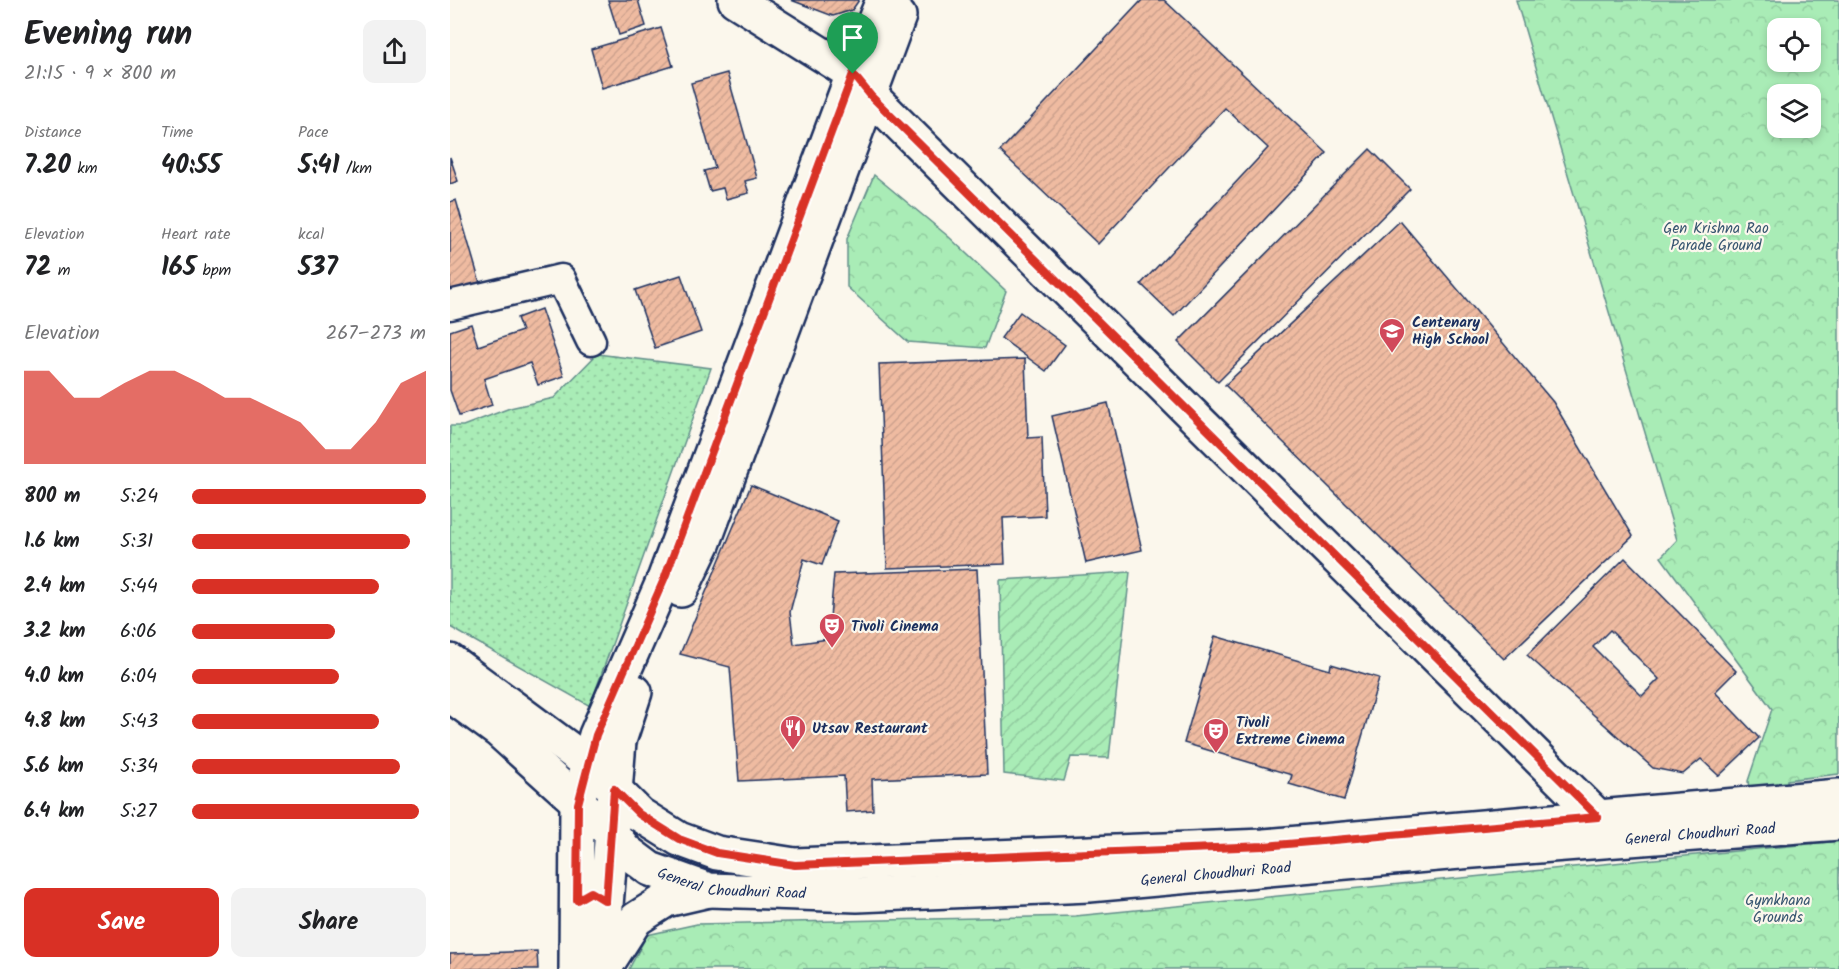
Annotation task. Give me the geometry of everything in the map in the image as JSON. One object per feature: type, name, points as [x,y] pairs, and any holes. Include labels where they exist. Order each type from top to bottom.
[{"type":"main road","points":[[735,0],[862,85],[1598,817]]},
{"type":"main road","points":[[576,969],[610,831],[619,741],[637,686],[704,542],[862,85],[883,0]]},
{"type":"main road","points":[[602,969],[578,804],[588,763],[605,714],[665,577],[862,85],[904,0]]},
{"type":"main road","name":"General Choudhuri Road","points":[[450,661],[588,763],[639,814],[679,839],[717,853],[795,865],[1264,846],[1839,796]]},
{"type":"main road","points":[[450,694],[499,731],[578,804]]},
{"type":"main road","points":[[552,737],[577,730],[605,714]]},
{"type":"main road","name":"General Choudhuri Road","points":[[578,804],[610,831],[626,851],[650,869],[709,890],[857,895],[1089,885],[1460,852],[1839,823]]},
{"type":"main road","points":[[602,969],[636,919],[666,900],[709,890]]},
{"type":"street","points":[[450,305],[561,279],[591,341]]},
{"type":"green space","name":"Gen Krishna Rao Parade Ground","points":[[1516,0],[1839,0],[1839,774],[1787,780],[1788,793],[1750,796],[1748,781],[1772,709],[1661,557],[1677,540]]},
{"type":"green space","points":[[874,175],[949,237],[1006,291],[985,348],[908,342],[847,287],[847,239]]},
{"type":"green space","points":[[597,354],[711,368],[590,706],[450,627],[450,426],[463,426],[510,408],[554,398]]},
{"type":"green space","points":[[1130,572],[1109,758],[1071,757],[1064,781],[1004,774],[1000,580]]},
{"type":"green space","name":"Gymkhana Grounds","points":[[1839,841],[1839,969],[629,969],[647,935],[697,924],[1075,916]]},
{"type":"building","points":[[608,0],[638,0],[646,26],[619,35]]},
{"type":"building","points":[[791,0],[859,0],[852,10],[833,16]]},
{"type":"building","points":[[1142,0],[1164,0],[1327,153],[1174,316],[1141,284],[1268,148],[1225,108],[1098,244],[1000,151]]},
{"type":"building","points":[[661,28],[673,66],[602,88],[591,49]]},
{"type":"building","points":[[727,73],[757,178],[745,181],[749,193],[726,199],[723,188],[710,191],[704,171],[715,168],[691,83]]},
{"type":"building","points":[[1370,149],[1410,189],[1218,382],[1178,342]]},
{"type":"building","points":[[450,157],[458,181],[450,184]]},
{"type":"building","points":[[456,200],[480,283],[450,291],[450,202]]},
{"type":"building","points":[[1400,221],[1553,402],[1633,536],[1504,659],[1225,385]]},
{"type":"building","points":[[681,275],[701,332],[655,348],[635,290]]},
{"type":"building","points":[[541,309],[564,376],[538,385],[530,363],[484,379],[492,405],[459,416],[450,390],[450,331],[471,324],[478,346],[522,331],[517,318]]},
{"type":"building","points":[[1020,312],[1065,345],[1046,371],[1001,338]]},
{"type":"building","points":[[1025,359],[1028,438],[1042,437],[1045,516],[1003,518],[1005,564],[887,568],[879,364]]},
{"type":"building","points":[[1108,403],[1142,550],[1086,563],[1052,416]]},
{"type":"building","name":"Tivoli Cinema","points":[[751,485],[838,521],[822,565],[804,559],[790,612],[794,644],[828,639],[834,574],[977,569],[987,774],[872,779],[873,810],[846,812],[844,776],[739,781],[730,667],[680,654]]},
{"type":"building","points":[[1625,558],[1736,671],[1715,692],[1759,738],[1719,776],[1701,759],[1683,774],[1653,768],[1527,655]],"holes":[[[1610,630],[1659,679],[1642,696],[1593,647]]]},
{"type":"building","points":[[1215,636],[1330,670],[1331,664],[1379,678],[1344,800],[1289,784],[1292,775],[1184,743]]},
{"type":"building","points":[[537,951],[538,969],[450,969],[450,954]]},
{"type":"place","name":"Centenary High School","points":[[1392,354]]},
{"type":"place","name":"Tivoli Cinema","points":[[832,649]]},
{"type":"place","name":"Utsav Restaurant","points":[[793,751]]},
{"type":"place","name":"Tivoli Extreme Cinema","points":[[1216,754]]},
{"type":"route","points":[[853,74],[871,96],[1598,817],[1264,846],[795,865],[717,853],[679,839],[639,814],[614,789],[606,901],[591,892],[577,900],[578,804],[596,735],[665,577],[853,74]]}]
